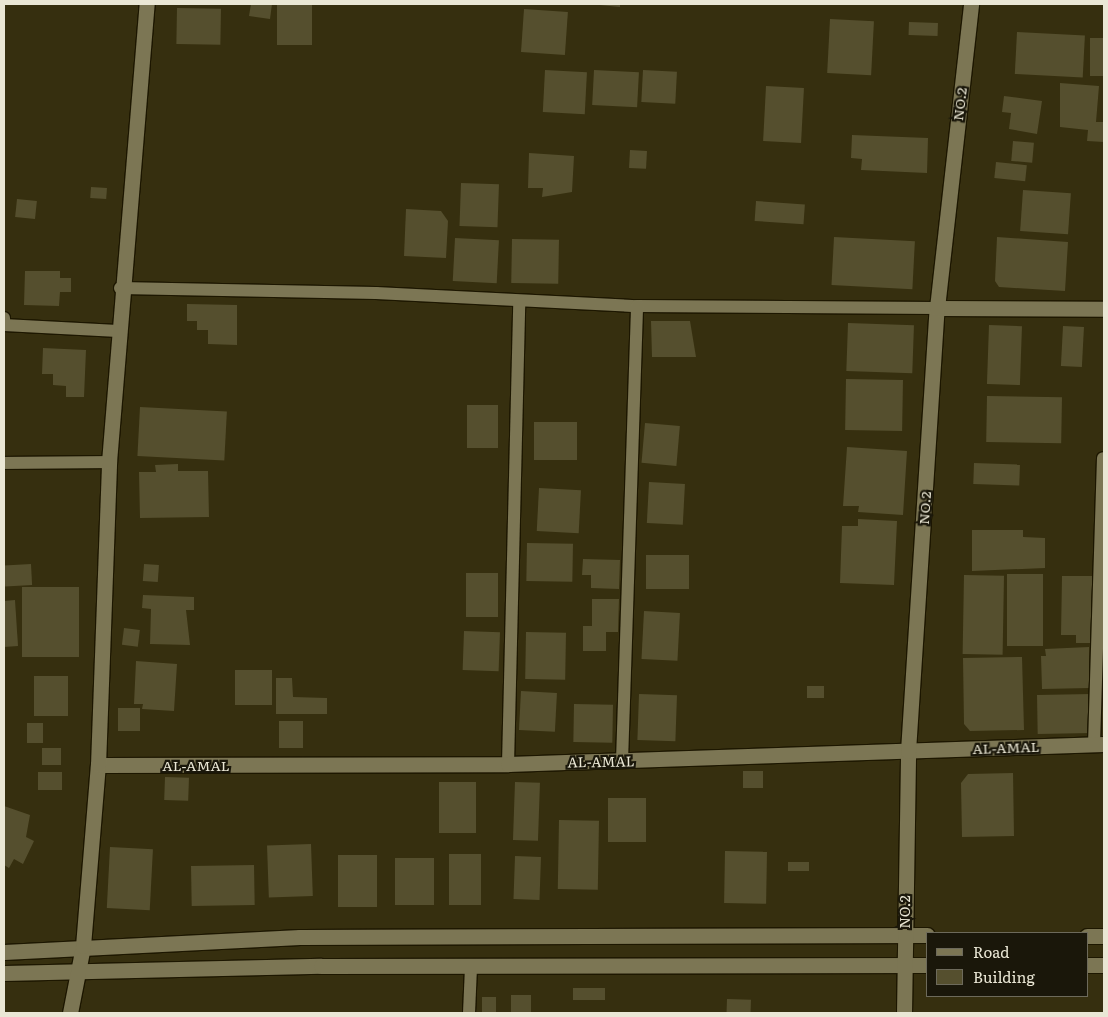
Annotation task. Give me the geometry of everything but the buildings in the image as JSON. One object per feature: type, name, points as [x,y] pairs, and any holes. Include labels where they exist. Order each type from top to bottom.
[{"type":"street","points":[[70,1013],[83,946],[98,765],[109,462],[120,288],[147,4]]},
{"type":"street","name":"NO.2","points":[[904,1013],[908,751],[937,308],[971,4]]},
{"type":"street","points":[[937,308],[1104,309]]},
{"type":"street","name":"AL-AMAL","points":[[98,765],[508,764],[1099,744]]},
{"type":"street","points":[[4,952],[83,946],[300,937],[926,935]]},
{"type":"street","points":[[1088,936],[1104,936]]},
{"type":"street","points":[[1088,965],[1104,965]]},
{"type":"street","points":[[4,973],[926,966]]},
{"type":"lane","points":[[120,288],[376,292],[637,306],[937,308]]},
{"type":"lane","points":[[508,764],[519,301]]},
{"type":"lane","points":[[622,761],[637,306]]},
{"type":"lane","points":[[4,318],[4,325],[118,331]]},
{"type":"lane","points":[[1099,744],[1103,458]]},
{"type":"lane","points":[[4,463],[109,462]]},
{"type":"lane","points":[[469,1013],[471,968]]}]
